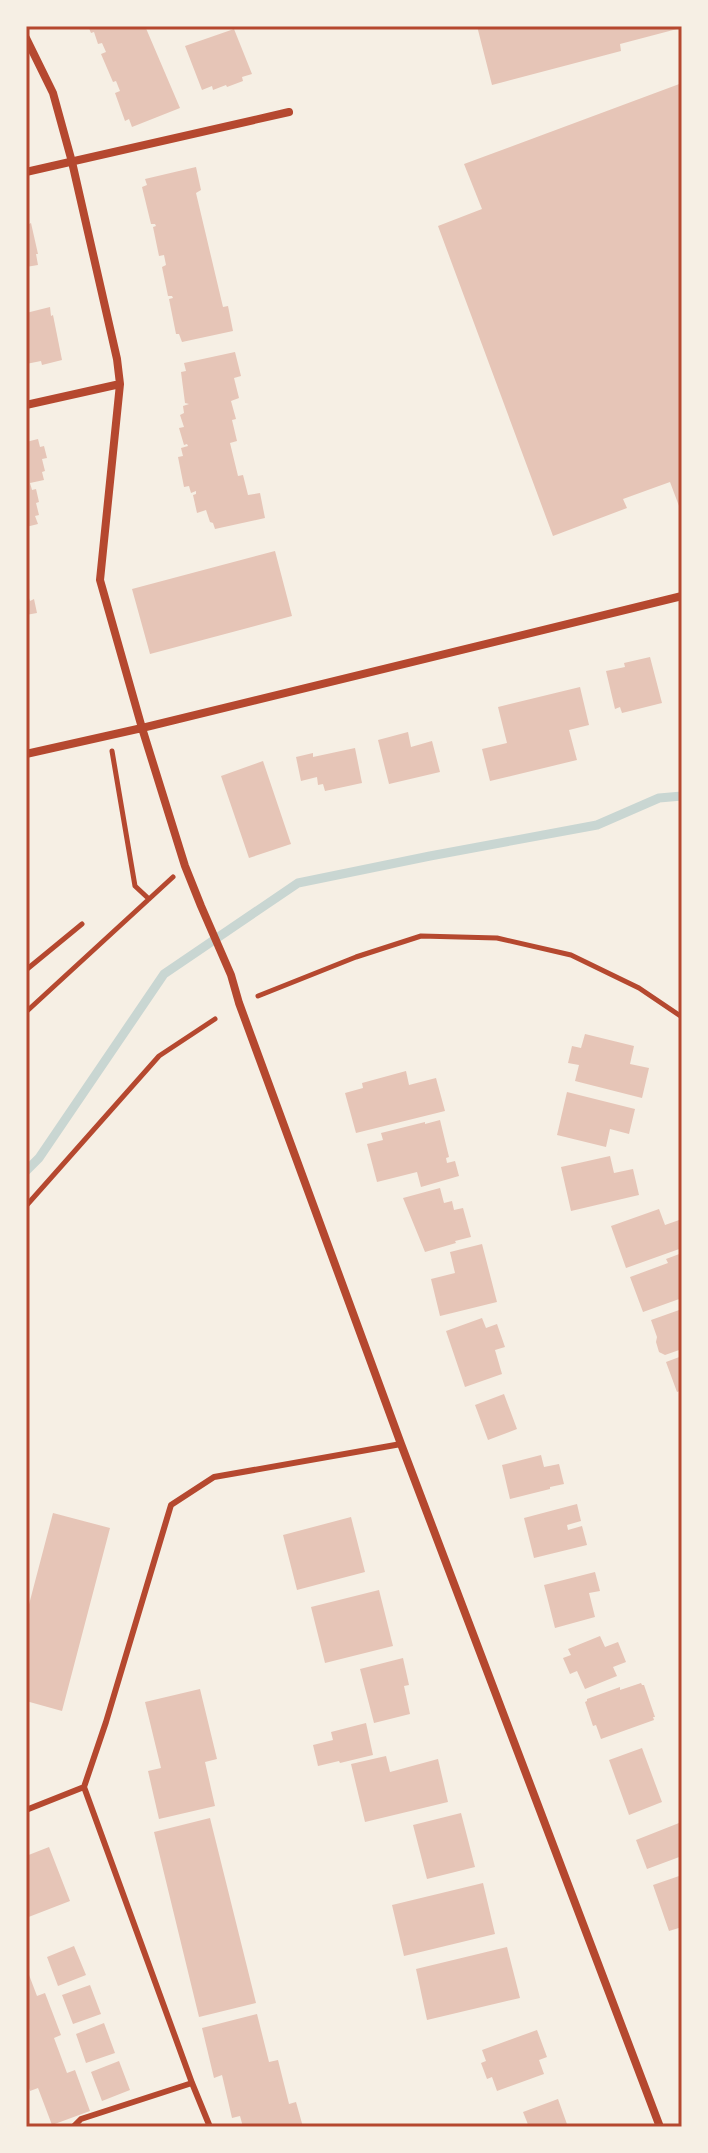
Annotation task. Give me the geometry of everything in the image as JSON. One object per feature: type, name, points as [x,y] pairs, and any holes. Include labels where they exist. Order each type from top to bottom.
[{"type":"street","points":[[26,38],[53,93],[117,359],[120,384],[100,580],[142,728],[185,866],[231,975],[401,1444],[660,2127]]},
{"type":"street","points":[[26,172],[289,112]]},
{"type":"street","points":[[26,405],[120,384]]},
{"type":"street","points":[[26,754],[682,596]]},
{"type":"lane","points":[[210,2127],[84,1787],[171,1505],[214,1477],[401,1444]]},
{"type":"lane","points":[[26,1810],[84,1787]]},
{"type":"lane","points":[[73,2127],[81,2119],[192,2083]]},
{"type":"path","points":[[109,735],[135,886],[149,899]]},
{"type":"path","points":[[26,1012],[185,866]]},
{"type":"path","points":[[26,970],[82,924]]},
{"type":"path","points":[[258,996],[356,957],[421,936],[497,938],[571,955],[639,988],[682,1017]]},
{"type":"path","points":[[26,1005],[34,1005]]},
{"type":"path","points":[[26,1206],[159,1056],[215,1019]]},
{"type":"building","points":[[88,26],[145,26],[180,108],[132,127],[129,119],[125,121],[115,93],[120,91],[101,54],[106,52]]},
{"type":"building","points":[[477,26],[676,26],[677,29],[620,44],[621,51],[492,85]]},
{"type":"building","points":[[234,29],[252,74],[227,87],[213,90],[212,86],[202,90],[185,46]]},
{"type":"building","points":[[682,83],[682,514],[670,482],[623,499],[627,508],[553,536],[438,226],[482,209],[464,164]]},
{"type":"building","points":[[196,167],[201,190],[196,193],[223,307],[228,306],[233,331],[182,342],[176,334],[169,299],[173,298],[168,296],[162,267],[166,265],[164,255],[159,256],[153,227],[156,226],[151,224],[142,187],[147,185],[145,179]]},
{"type":"building","points":[[26,215],[31,223],[38,265],[26,267]]},
{"type":"building","points":[[50,307],[62,360],[42,365],[41,361],[26,364],[26,313]]},
{"type":"building","points":[[235,352],[241,376],[234,378],[239,398],[231,401],[237,441],[230,443],[238,476],[243,475],[248,495],[260,493],[265,518],[215,529],[206,510],[197,513],[193,495],[196,491],[191,493],[189,486],[184,487],[178,457],[183,456],[181,448],[188,446],[184,445],[179,428],[184,427],[180,415],[184,413],[183,406],[189,404],[185,403],[181,372],[186,371],[184,363]]},
{"type":"building","points":[[38,439],[40,447],[44,446],[47,458],[42,459],[44,480],[30,483],[32,490],[36,489],[39,502],[36,503],[39,515],[35,516],[38,524],[26,527],[26,442]]},
{"type":"building","points":[[275,551],[292,616],[150,654],[132,589]]},
{"type":"building","points":[[26,590],[30,601],[34,599],[37,613],[26,615]]},
{"type":"building","points":[[650,657],[662,703],[622,713],[620,707],[615,709],[606,671]]},
{"type":"building","points":[[580,687],[589,725],[569,730],[577,760],[490,781],[482,749],[507,743],[498,707]]},
{"type":"building","points":[[408,732],[411,747],[432,741],[440,772],[389,784],[378,740]]},
{"type":"building","points":[[355,748],[362,783],[325,791],[323,784],[318,785],[317,777],[301,781],[296,757],[313,753],[313,757]]},
{"type":"building","points":[[263,761],[291,844],[249,858],[221,776]]},
{"type":"building","points":[[585,1034],[634,1046],[630,1064],[649,1068],[642,1098],[575,1081],[579,1065],[568,1063],[572,1046],[581,1048]]},
{"type":"building","points":[[406,1071],[409,1085],[436,1078],[445,1111],[356,1133],[345,1093],[363,1088],[362,1083]]},
{"type":"building","points":[[567,1092],[635,1109],[629,1134],[610,1129],[606,1147],[557,1135]]},
{"type":"building","points":[[440,1120],[449,1157],[446,1158],[447,1163],[455,1161],[459,1176],[421,1187],[417,1172],[377,1182],[367,1144],[383,1140],[381,1133]]},
{"type":"building","points":[[610,1156],[614,1173],[633,1169],[639,1195],[571,1211],[561,1167]]},
{"type":"building","points":[[440,1188],[444,1203],[452,1201],[454,1210],[463,1208],[471,1237],[425,1252],[403,1198]]},
{"type":"building","points":[[659,1209],[665,1225],[682,1219],[682,1248],[626,1268],[611,1226]]},
{"type":"building","points":[[482,1244],[497,1302],[440,1316],[431,1279],[455,1273],[450,1252]]},
{"type":"building","points":[[682,1253],[682,1298],[643,1312],[630,1277],[668,1263],[666,1259]]},
{"type":"building","points":[[682,1309],[682,1349],[665,1355],[659,1352],[651,1320]]},
{"type":"building","points":[[482,1318],[486,1328],[497,1324],[505,1347],[495,1350],[502,1374],[465,1387],[446,1331]]},
{"type":"building","points":[[682,1356],[682,1390],[677,1392],[666,1362]]},
{"type":"building","points":[[504,1394],[517,1429],[488,1440],[475,1405]]},
{"type":"building","points":[[541,1455],[544,1467],[559,1464],[564,1484],[510,1499],[502,1465]]},
{"type":"building","points":[[577,1504],[581,1521],[567,1525],[568,1530],[582,1526],[587,1545],[534,1558],[524,1518]]},
{"type":"building","points":[[53,1513],[110,1528],[62,1711],[26,1701],[26,1616]]},
{"type":"building","points":[[351,1517],[365,1572],[297,1590],[283,1535]]},
{"type":"building","points":[[595,1572],[600,1591],[589,1593],[595,1617],[555,1628],[544,1585]]},
{"type":"building","points":[[379,1590],[393,1646],[325,1663],[311,1607]]},
{"type":"building","points":[[600,1636],[605,1647],[618,1642],[626,1662],[613,1667],[617,1676],[585,1689],[577,1671],[570,1674],[563,1658],[571,1655],[568,1649]]},
{"type":"building","points":[[403,1658],[409,1685],[404,1686],[410,1714],[374,1723],[360,1669]]},
{"type":"building","points":[[641,1683],[654,1720],[601,1739],[596,1725],[593,1726],[585,1702],[587,1699]]},
{"type":"building","points":[[200,1689],[217,1759],[205,1762],[215,1806],[159,1819],[148,1771],[161,1768],[145,1702]]},
{"type":"building","points":[[366,1723],[373,1755],[318,1766],[313,1745],[333,1740],[331,1732]]},
{"type":"building","points":[[642,1748],[662,1802],[629,1815],[609,1760]]},
{"type":"building","points":[[386,1756],[390,1772],[438,1759],[448,1802],[365,1822],[351,1764]]},
{"type":"building","points":[[461,1813],[475,1867],[427,1879],[413,1825]]},
{"type":"building","points":[[210,1818],[256,2003],[199,2017],[154,1832]]},
{"type":"building","points":[[679,1823],[682,1856],[647,1869],[636,1840]]},
{"type":"building","points":[[49,1847],[70,1901],[26,1918],[26,1856]]},
{"type":"building","points":[[682,1875],[682,1927],[669,1931],[653,1885]]},
{"type":"building","points":[[483,1883],[495,1934],[404,1956],[392,1905]]},
{"type":"building","points":[[74,1946],[86,1975],[58,1986],[47,1957]]},
{"type":"building","points":[[507,1947],[520,1998],[427,2020],[416,1969]]},
{"type":"building","points":[[26,1967],[37,1996],[45,1993],[61,2035],[54,2038],[67,2073],[75,2070],[90,2111],[52,2125],[38,2088],[30,2091],[26,2080]]},
{"type":"building","points":[[90,1985],[101,2014],[73,2024],[62,1995]]},
{"type":"building","points":[[257,2014],[269,2062],[278,2060],[289,2104],[296,2102],[303,2127],[243,2127],[240,2116],[232,2118],[222,2075],[214,2078],[202,2028]]},
{"type":"building","points":[[104,2023],[115,2053],[86,2063],[76,2034]]},
{"type":"building","points":[[537,2030],[547,2057],[539,2060],[544,2074],[497,2091],[492,2077],[487,2079],[481,2063],[486,2061],[482,2050]]},
{"type":"building","points":[[119,2061],[130,2090],[102,2101],[91,2072]]},
{"type":"building","points":[[558,2099],[568,2127],[529,2127],[523,2112]]},
{"type":"waterway","points":[[26,1171],[39,1158],[164,974],[298,883],[597,825],[659,798],[682,796]]}]
